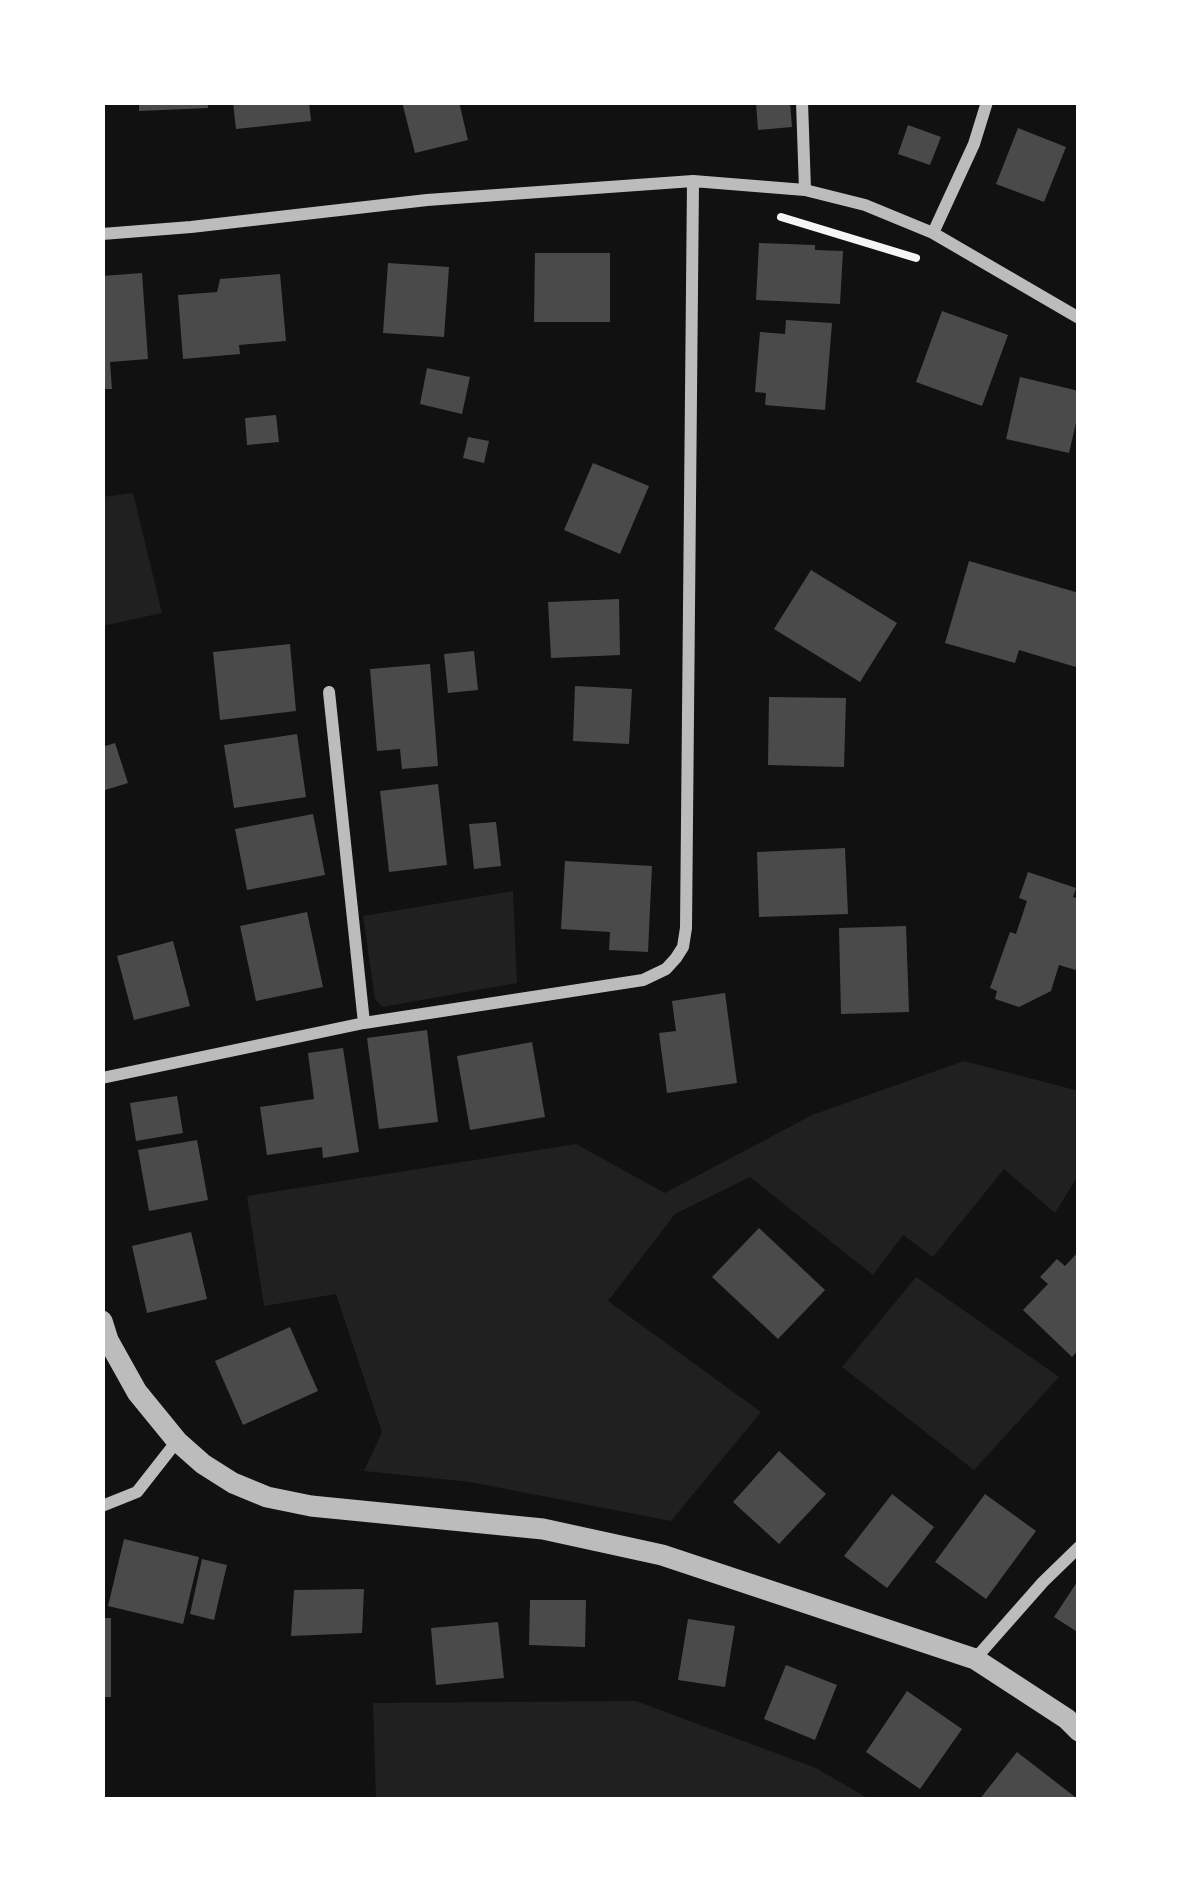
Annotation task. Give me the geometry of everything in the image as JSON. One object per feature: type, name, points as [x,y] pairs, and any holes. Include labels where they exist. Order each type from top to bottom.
[{"type":"street","points":[[802,102],[805,190]]},
{"type":"street","points":[[933,233],[974,144],[987,102]]},
{"type":"street","points":[[102,1078],[364,1023],[643,980],[666,969],[676,958],[686,928],[693,181]]},
{"type":"street","points":[[102,233],[427,200],[693,181],[805,190],[865,205],[933,233],[1079,318]]},
{"type":"street","points":[[329,692],[364,1023]]},
{"type":"street","points":[[102,1321],[137,1392],[177,1441],[233,1483],[267,1497],[311,1506],[543,1529],[662,1555],[975,1659],[1079,1730]]},
{"type":"street","points":[[102,1506],[137,1492],[177,1441]]},
{"type":"street","points":[[975,1659],[1079,1547]]},
{"type":"path","points":[[773,216],[917,258]]},
{"type":"shaded area","points":[[133,493],[162,613],[102,626],[102,497]]},
{"type":"shaded area","points":[[513,891],[517,983],[382,1007],[375,999],[363,916]]},
{"type":"shaded area","points":[[964,1061],[1079,1091],[1079,1174],[1055,1213],[1004,1169],[933,1257],[903,1235],[873,1275],[750,1177],[675,1214],[608,1301],[761,1412],[671,1521],[470,1482],[364,1471],[382,1432],[336,1294],[264,1306],[247,1196],[576,1144],[665,1193],[812,1115]]},
{"type":"shaded area","points":[[916,1277],[1059,1377],[974,1470],[842,1367]]},
{"type":"shaded area","points":[[636,1701],[816,1768],[871,1800],[376,1800],[373,1703]]},
{"type":"building","points":[[139,102],[208,102],[208,108],[139,111]]},
{"type":"building","points":[[233,102],[309,102],[311,121],[236,129]]},
{"type":"building","points":[[402,102],[459,102],[468,140],[415,153]]},
{"type":"building","points":[[756,102],[790,102],[792,127],[758,130]]},
{"type":"building","points":[[908,125],[941,137],[930,165],[898,154]]},
{"type":"building","points":[[1018,128],[1066,147],[1044,202],[996,184]]},
{"type":"building","points":[[759,243],[843,251],[840,304],[756,300]]},
{"type":"building","points":[[535,253],[610,253],[610,322],[534,322]]},
{"type":"building","points":[[388,263],[449,267],[444,337],[383,333]]},
{"type":"building","points":[[142,273],[148,359],[110,362],[112,389],[102,389],[102,276]]},
{"type":"building","points":[[280,274],[286,341],[239,345],[240,354],[183,359],[178,295],[217,292],[220,279]]},
{"type":"building","points":[[942,311],[1008,335],[982,406],[916,382]]},
{"type":"building","points":[[786,320],[832,323],[825,410],[765,405],[766,393],[755,392],[760,332],[785,334]]},
{"type":"building","points":[[427,368],[470,377],[462,414],[420,404]]},
{"type":"building","points":[[1020,377],[1079,391],[1069,453],[1006,439]]},
{"type":"building","points":[[276,415],[279,442],[247,445],[245,418]]},
{"type":"building","points":[[468,437],[489,441],[484,463],[463,458]]},
{"type":"building","points":[[593,463],[649,486],[620,554],[564,530]]},
{"type":"building","points":[[969,561],[1079,593],[1079,668],[1019,650],[1015,663],[945,643]]},
{"type":"building","points":[[811,570],[897,623],[860,682],[774,629]]},
{"type":"building","points":[[619,599],[620,655],[551,658],[548,602]]},
{"type":"building","points":[[290,644],[296,711],[220,720],[213,652]]},
{"type":"building","points":[[474,651],[478,690],[448,693],[444,654]]},
{"type":"building","points":[[430,664],[438,766],[402,769],[400,749],[377,751],[370,669]]},
{"type":"building","points":[[575,686],[632,689],[629,744],[573,741]]},
{"type":"building","points":[[769,697],[846,698],[844,767],[768,765]]},
{"type":"building","points":[[297,734],[306,797],[234,808],[224,745]]},
{"type":"building","points":[[115,743],[128,783],[102,791],[102,747]]},
{"type":"building","points":[[438,784],[447,865],[389,872],[380,791]]},
{"type":"building","points":[[313,814],[325,875],[247,890],[235,829]]},
{"type":"building","points":[[496,822],[501,866],[474,869],[469,824]]},
{"type":"building","points":[[845,848],[848,914],[759,917],[757,852]]},
{"type":"building","points":[[565,861],[652,866],[648,952],[609,950],[610,932],[561,929]]},
{"type":"building","points":[[1028,872],[1076,888],[1079,971],[1059,965],[1051,991],[1019,1007],[995,999],[997,991],[990,988],[1027,901],[1019,898]]},
{"type":"building","points":[[307,912],[323,987],[256,1001],[240,926]]},
{"type":"building","points":[[906,926],[909,1012],[841,1014],[839,928]]},
{"type":"building","points":[[173,941],[190,1006],[134,1020],[117,956]]},
{"type":"building","points":[[725,993],[737,1083],[667,1093],[659,1033],[676,1031],[672,1001]]},
{"type":"building","points":[[427,1030],[438,1122],[379,1129],[367,1038]]},
{"type":"building","points":[[532,1042],[545,1117],[470,1130],[457,1056]]},
{"type":"building","points":[[343,1048],[359,1152],[323,1158],[322,1147],[267,1155],[260,1107],[314,1099],[308,1053]]},
{"type":"building","points":[[177,1096],[183,1133],[136,1141],[130,1103]]},
{"type":"building","points":[[197,1140],[208,1200],[149,1211],[138,1150]]},
{"type":"building","points":[[759,1228],[825,1290],[778,1339],[712,1277]]},
{"type":"building","points":[[191,1232],[207,1299],[147,1313],[132,1246]]},
{"type":"building","points":[[1079,1251],[1079,1349],[1072,1357],[1023,1310],[1048,1284],[1040,1277],[1057,1259],[1065,1266]]},
{"type":"building","points":[[290,1327],[318,1391],[243,1425],[215,1361]]},
{"type":"building","points":[[779,1451],[826,1494],[779,1544],[733,1502]]},
{"type":"building","points":[[892,1494],[934,1527],[887,1588],[844,1556]]},
{"type":"building","points":[[985,1494],[1036,1531],[986,1599],[935,1562]]},
{"type":"building","points":[[124,1539],[199,1557],[183,1624],[108,1606]]},
{"type":"building","points":[[202,1559],[227,1565],[214,1620],[190,1614]]},
{"type":"building","points":[[1079,1579],[1079,1633],[1054,1617]]},
{"type":"building","points":[[364,1589],[362,1633],[291,1636],[294,1590]]},
{"type":"building","points":[[530,1600],[586,1600],[585,1647],[529,1645]]},
{"type":"building","points":[[102,1618],[111,1618],[111,1697],[102,1697]]},
{"type":"building","points":[[688,1619],[735,1626],[725,1687],[678,1680]]},
{"type":"building","points":[[498,1622],[504,1678],[436,1685],[431,1628]]},
{"type":"building","points":[[786,1665],[837,1685],[815,1740],[764,1719]]},
{"type":"building","points":[[907,1691],[962,1729],[920,1789],[866,1752]]},
{"type":"building","points":[[1017,1752],[1079,1800],[979,1800]]}]
